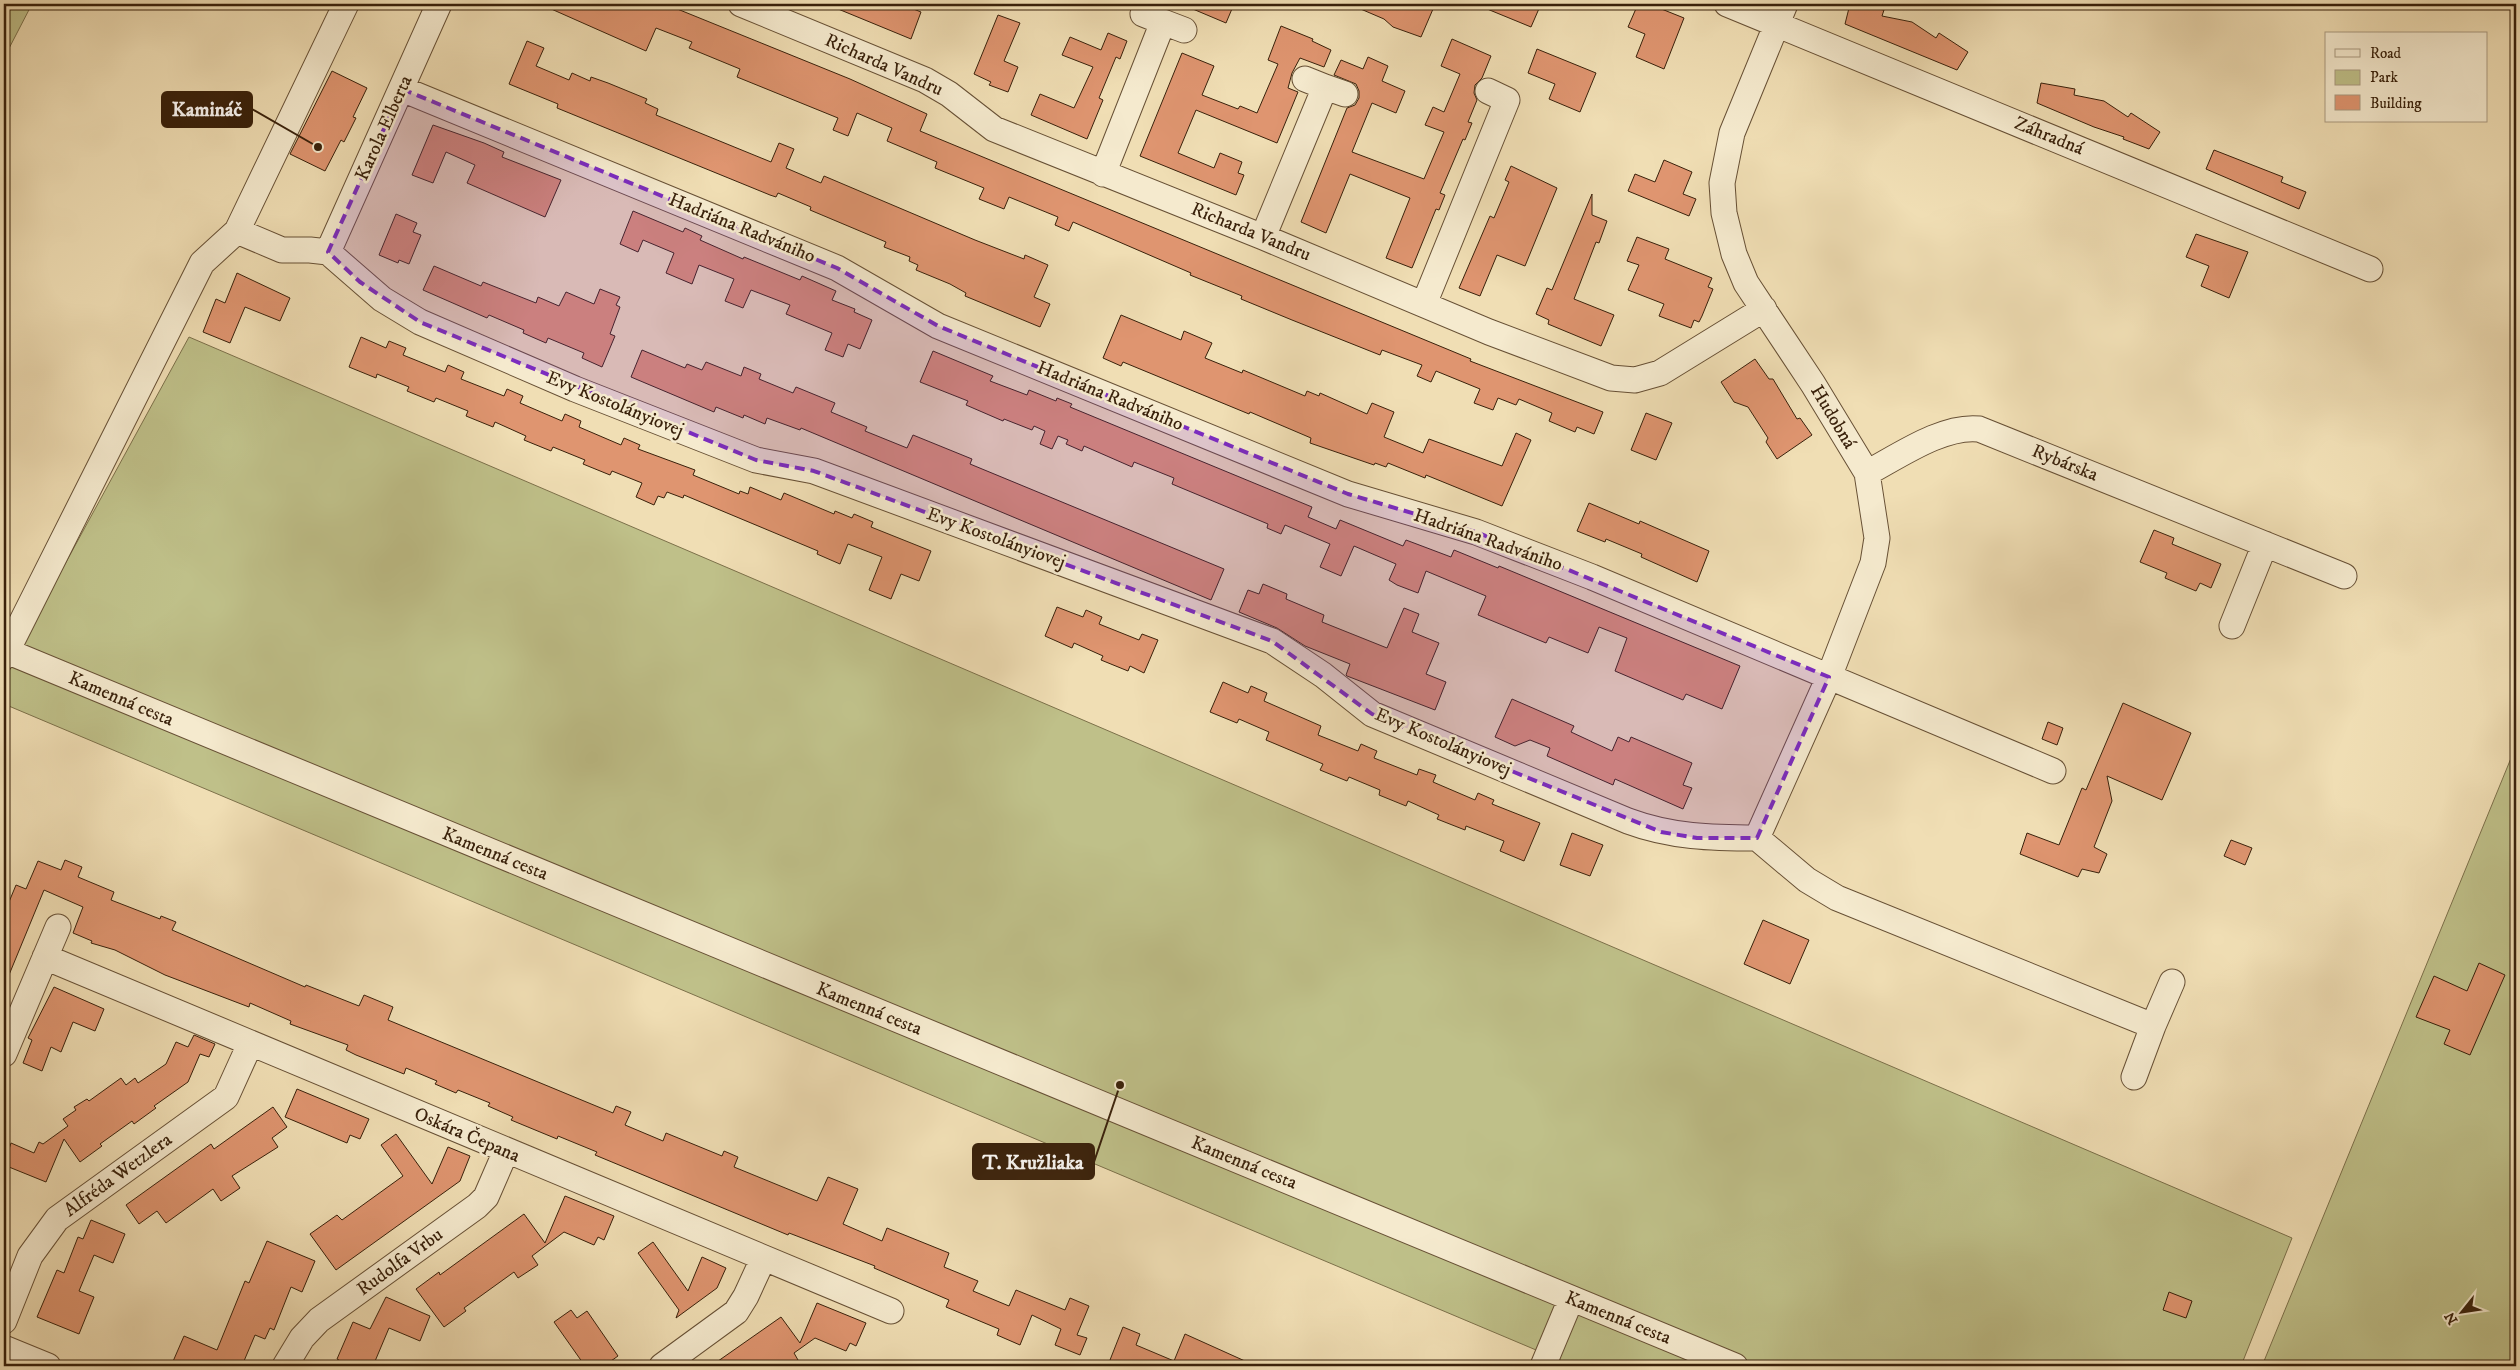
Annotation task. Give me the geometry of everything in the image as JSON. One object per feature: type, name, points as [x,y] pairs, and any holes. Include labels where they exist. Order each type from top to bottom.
[{"type":"street","points":[[5,653],[202,263],[236,231],[346,4]]},
{"type":"street","name":"Karola Elberta","points":[[328,252],[439,4]]},
{"type":"street","name":"Richarda Vandru","points":[[741,4],[925,80],[949,94],[994,129],[1263,237],[1532,349],[1611,378],[1627,380],[1652,376],[1675,365],[1764,309]]},
{"type":"street","name":"Záhradná","points":[[1727,4],[1781,14],[2370,269]]},
{"type":"street","name":"Hudobná","points":[[1757,838],[1828,677],[1873,563],[1877,538],[1867,472],[1813,384],[1746,283],[1734,254],[1724,213],[1722,183],[1732,133],[1781,14]]},
{"type":"street","points":[[1103,174],[1163,22]]},
{"type":"street","points":[[1263,237],[1325,87]]},
{"type":"street","name":"Hadriána Radvániho","points":[[402,89],[837,268],[938,326],[1348,494],[1476,532],[1701,621],[1828,677],[2056,772]]},
{"type":"street","points":[[1424,304],[1507,100]]},
{"type":"street","points":[[236,231],[282,250],[328,252]]},
{"type":"street","name":"Evy Kostolányiovej","points":[[328,252],[382,299],[420,322],[575,389],[756,460],[814,471],[1272,641],[1323,675],[1372,714],[1628,821],[1661,832],[1697,838],[1757,838]]},
{"type":"street","name":"Rybárska","points":[[1867,472],[1949,430],[1965,427],[1979,428],[2344,576]]},
{"type":"street","points":[[2232,626],[2265,544]]},
{"type":"street","name":"Kamenná cesta","points":[[5,653],[1735,1366]]},
{"type":"street","points":[[1757,838],[1807,880],[1837,898],[2153,1026]]},
{"type":"street","points":[[4,1054],[58,927]]},
{"type":"street","name":"Oskára Čepana","points":[[45,956],[763,1260],[891,1311]]},
{"type":"street","points":[[2134,1077],[2172,982]]},
{"type":"street","name":"Alfréda Wetzlera","points":[[4,1321],[30,1256],[57,1219],[226,1097],[250,1044]]},
{"type":"street","name":"Rudolfa Vrbu","points":[[285,1366],[302,1338],[319,1320],[478,1206],[486,1197],[506,1151]]},
{"type":"street","points":[[662,1366],[736,1312],[746,1296],[763,1260]]},
{"type":"street","points":[[1543,1366],[1571,1299]]},
{"type":"street","points":[[4,1348],[48,1366]]},
{"type":"highlighted area","points":[[402,89],[837,268],[938,326],[1348,494],[1476,532],[1829,677],[1757,838],[1697,838],[1661,832],[1372,714],[1272,641],[814,471],[756,460],[420,322],[360,282],[328,252]]},
{"type":"green space","points":[[4,4],[32,4],[4,58]]},
{"type":"green space","points":[[189,337],[2292,1238],[2241,1366],[1574,1366],[4,704],[4,684],[18,650]]},
{"type":"green space","points":[[2516,746],[2516,1366],[2262,1366]]},
{"type":"building","points":[[540,4],[665,4],[850,79],[927,114],[920,131],[1471,359],[1470,361],[1603,412],[1594,434],[1577,427],[1575,432],[1549,421],[1552,413],[1519,399],[1516,405],[1498,398],[1493,410],[1474,403],[1480,389],[1436,371],[1431,382],[1417,376],[1422,365],[1382,350],[1380,355],[1292,320],[1241,299],[1242,296],[1190,275],[1191,273],[1073,222],[1069,231],[1055,225],[1058,217],[1009,197],[1004,209],[979,199],[984,188],[935,168],[937,162],[887,141],[892,128],[857,113],[848,136],[833,130],[838,118],[737,77],[740,69],[689,48],[692,42],[656,28],[646,51]]},
{"type":"building","points":[[826,4],[901,4],[921,12],[911,39]]},
{"type":"building","points":[[1181,4],[1234,4],[1226,23]]},
{"type":"building","points":[[1349,4],[1420,4],[1433,9],[1421,37],[1393,27],[1384,19]]},
{"type":"building","points":[[1475,4],[1541,4],[1531,27]]},
{"type":"building","points":[[1638,4],[1649,4],[1684,18],[1664,69],[1636,57],[1645,34],[1628,27]]},
{"type":"building","points":[[1850,4],[1884,10],[1882,16],[1912,22],[1936,38],[1939,33],[1968,52],[1957,70],[1845,24]]},
{"type":"building","points":[[998,15],[1020,23],[1004,61],[1018,67],[1008,92],[989,85],[991,82],[974,74]]},
{"type":"building","points":[[1281,26],[1313,39],[1312,41],[1331,50],[1324,67],[1300,58],[1292,73],[1288,88],[1298,92],[1277,143],[1196,110],[1178,153],[1214,168],[1220,153],[1242,162],[1238,173],[1244,175],[1236,195],[1140,156],[1182,53],[1214,66],[1202,95],[1238,109],[1240,106],[1257,113],[1278,64],[1268,60]]},
{"type":"building","points":[[1108,33],[1127,41],[1120,59],[1116,57],[1099,98],[1103,100],[1087,139],[1031,115],[1040,94],[1074,108],[1093,67],[1062,55],[1070,37],[1101,50]]},
{"type":"building","points":[[1452,39],[1491,56],[1482,78],[1475,85],[1474,93],[1477,100],[1468,122],[1472,123],[1465,140],[1463,139],[1440,193],[1445,195],[1439,210],[1436,209],[1412,268],[1386,258],[1410,198],[1350,174],[1326,233],[1301,222],[1347,108],[1355,105],[1359,98],[1356,84],[1334,75],[1341,60],[1363,69],[1368,57],[1388,66],[1382,81],[1405,91],[1396,113],[1372,103],[1352,152],[1424,179],[1444,132],[1425,125],[1433,107],[1444,112],[1460,74],[1441,66]]},
{"type":"building","points":[[527,41],[544,48],[536,66],[569,80],[572,73],[590,81],[591,77],[608,83],[647,99],[645,103],[658,109],[656,115],[771,162],[779,143],[794,149],[786,168],[821,183],[824,176],[975,240],[1024,259],[1025,255],[1048,265],[1034,297],[1050,304],[1040,327],[965,296],[966,293],[950,284],[916,270],[918,265],[909,261],[910,257],[884,247],[886,242],[810,210],[811,207],[778,193],[776,197],[770,195],[557,108],[558,104],[509,84]]},
{"type":"building","points":[[1537,49],[1596,73],[1580,112],[1549,99],[1555,84],[1528,73]]},
{"type":"building","points":[[332,71],[367,88],[353,117],[356,118],[344,142],[341,140],[325,171],[290,154]]},
{"type":"building","points":[[2041,83],[2075,89],[2074,95],[2104,101],[2128,117],[2131,113],[2160,132],[2149,149],[2123,139],[2124,137],[2094,127],[2037,103]]},
{"type":"building","points":[[433,125],[484,143],[504,152],[502,157],[561,180],[545,217],[467,183],[475,165],[446,152],[433,183],[412,175]]},
{"type":"building","points":[[2214,150],[2283,177],[2281,182],[2306,192],[2299,209],[2206,169]]},
{"type":"building","points":[[1664,160],[1692,172],[1683,194],[1696,199],[1689,216],[1628,191],[1635,174],[1655,182]]},
{"type":"building","points":[[1511,166],[1557,188],[1525,266],[1497,255],[1480,296],[1459,288],[1490,216],[1494,218],[1509,182],[1505,180]]},
{"type":"building","points":[[1592,194],[1592,215],[1607,221],[1599,243],[1596,242],[1574,299],[1614,315],[1601,346],[1548,324],[1549,320],[1536,314],[1547,288],[1552,290]]},
{"type":"building","points":[[633,211],[683,232],[685,228],[702,236],[700,240],[743,259],[744,257],[800,280],[802,276],[836,291],[832,300],[855,309],[854,312],[872,320],[860,349],[848,344],[843,357],[825,350],[832,333],[786,314],[790,305],[751,290],[743,308],[725,301],[734,279],[699,265],[692,284],[666,273],[674,253],[643,240],[638,252],[620,244]]},
{"type":"building","points":[[396,214],[417,223],[413,232],[421,235],[409,264],[399,260],[398,263],[379,255]]},
{"type":"building","points":[[2196,234],[2248,252],[2229,298],[2201,286],[2209,266],[2186,257]]},
{"type":"building","points":[[1637,237],[1669,249],[1665,259],[1712,278],[1708,287],[1713,289],[1702,316],[1699,322],[1694,320],[1691,328],[1659,316],[1664,304],[1628,290],[1639,265],[1627,261]]},
{"type":"building","points":[[434,266],[481,286],[483,282],[536,303],[538,297],[559,306],[566,292],[594,304],[600,289],[620,297],[616,305],[620,307],[610,334],[615,336],[602,367],[582,358],[584,353],[548,338],[546,343],[523,333],[524,330],[489,315],[487,318],[423,290]]},
{"type":"building","points":[[237,273],[290,298],[280,321],[245,307],[230,343],[203,332],[216,299],[225,303]]},
{"type":"building","points":[[1121,315],[1181,340],[1184,331],[1212,343],[1205,358],[1242,373],[1243,370],[1305,396],[1307,391],[1319,396],[1320,393],[1367,414],[1372,403],[1394,412],[1384,437],[1423,453],[1429,439],[1502,466],[1516,433],[1531,440],[1502,506],[1426,475],[1425,478],[1388,463],[1386,467],[1375,463],[1374,465],[1310,443],[1311,438],[1250,412],[1249,414],[1123,362],[1121,366],[1103,358]]},
{"type":"building","points":[[361,337],[386,348],[389,341],[406,348],[403,355],[445,372],[448,365],[464,372],[461,379],[504,396],[507,389],[523,396],[520,403],[562,421],[565,414],[581,421],[579,427],[621,445],[624,438],[640,445],[638,449],[695,470],[693,475],[739,494],[740,491],[748,494],[750,487],[781,500],[784,493],[834,514],[835,511],[852,518],[854,514],[873,522],[871,527],[931,551],[919,581],[901,574],[891,599],[869,590],[882,557],[848,544],[840,564],[817,554],[818,551],[684,495],[683,498],[667,492],[664,498],[658,496],[654,505],[636,497],[642,483],[612,471],[610,475],[583,464],[585,460],[553,447],[551,451],[524,440],[526,436],[495,422],[493,427],[466,416],[468,411],[436,398],[434,402],[407,391],[409,387],[377,374],[376,378],[349,367]]},
{"type":"building","points":[[642,350],[685,368],[687,364],[702,370],[706,362],[741,376],[744,367],[761,374],[759,379],[793,393],[796,387],[835,403],[831,412],[867,427],[865,431],[907,448],[913,435],[972,459],[970,464],[1224,569],[1211,600],[801,428],[800,430],[767,418],[765,424],[744,415],[743,418],[716,407],[714,412],[631,377]]},
{"type":"building","points":[[933,351],[993,376],[990,381],[1027,395],[1029,390],[1056,401],[1057,398],[1072,404],[1070,407],[1312,507],[1308,517],[1336,529],[1340,520],[1403,546],[1406,540],[1451,557],[1454,550],[1498,568],[1499,566],[1740,666],[1722,709],[1686,694],[1683,700],[1615,671],[1627,638],[1599,627],[1588,653],[1549,637],[1546,643],[1478,615],[1486,596],[1426,571],[1418,593],[1397,585],[1389,580],[1396,564],[1354,546],[1341,576],[1320,567],[1330,544],[1285,525],[1281,534],[1267,528],[1268,524],[1172,484],[1174,478],[1134,462],[1132,467],[1084,446],[1082,451],[1066,444],[1068,440],[1058,436],[1052,449],[1040,444],[1045,431],[1034,426],[1032,430],[1004,419],[1003,421],[966,405],[968,401],[920,382]]},
{"type":"building","points":[[1755,359],[1769,379],[1773,379],[1797,419],[1800,418],[1812,435],[1777,459],[1766,442],[1768,438],[1748,407],[1734,402],[1721,382]]},
{"type":"building","points":[[1646,413],[1672,423],[1656,460],[1631,450]]},
{"type":"building","points":[[1589,503],[1639,524],[1640,521],[1709,551],[1697,582],[1641,557],[1642,554],[1606,539],[1605,542],[1577,531]]},
{"type":"building","points":[[2154,530],[2174,538],[2172,544],[2221,564],[2211,588],[2200,583],[2196,591],[2165,578],[2167,573],[2140,562]]},
{"type":"building","points":[[1263,584],[1287,594],[1286,599],[1324,615],[1322,622],[1387,648],[1404,608],[1419,614],[1412,632],[1439,643],[1426,674],[1446,682],[1435,710],[1347,676],[1350,664],[1305,646],[1277,628],[1239,612],[1248,590],[1259,594]]},
{"type":"building","points":[[1057,607],[1083,617],[1086,610],[1102,617],[1099,624],[1139,640],[1142,634],[1158,640],[1144,673],[1130,666],[1128,671],[1101,660],[1103,656],[1074,643],[1072,648],[1045,636]]},
{"type":"building","points":[[1223,682],[1248,693],[1251,686],[1267,693],[1264,701],[1321,726],[1318,735],[1358,751],[1361,744],[1377,751],[1374,758],[1417,775],[1419,769],[1436,775],[1433,782],[1475,800],[1478,793],[1494,800],[1492,804],[1540,823],[1524,861],[1500,851],[1504,841],[1466,826],[1465,830],[1437,819],[1439,815],[1408,801],[1406,806],[1379,795],[1380,790],[1349,777],[1347,781],[1320,770],[1323,764],[1266,740],[1269,732],[1239,719],[1237,723],[1210,712]]},
{"type":"building","points":[[1512,699],[1574,726],[1571,732],[1612,751],[1618,737],[1629,742],[1631,737],[1692,763],[1683,785],[1692,788],[1683,809],[1615,779],[1613,785],[1547,756],[1550,748],[1530,740],[1515,746],[1495,737]]},
{"type":"building","points":[[2123,703],[2191,733],[2162,800],[2107,776],[2112,801],[2094,847],[2107,854],[2099,873],[2082,869],[2078,877],[2020,854],[2027,833],[2059,845],[2082,788],[2086,790]]},
{"type":"building","points":[[2048,722],[2063,728],[2057,745],[2042,739]]},
{"type":"building","points":[[1572,833],[1603,845],[1590,876],[1560,865]]},
{"type":"building","points":[[2231,840],[2252,848],[2245,865],[2224,856]]},
{"type":"building","points":[[65,860],[82,867],[78,877],[114,892],[111,900],[160,919],[161,916],[176,922],[172,930],[305,987],[306,985],[359,1006],[364,995],[393,1007],[388,1020],[613,1113],[616,1106],[631,1112],[625,1125],[663,1141],[666,1133],[722,1156],[724,1151],[738,1157],[734,1167],[817,1201],[828,1177],[858,1189],[843,1224],[882,1241],[887,1228],[949,1253],[944,1267],[978,1281],[973,1291],[1009,1306],[1016,1290],[1065,1310],[1070,1298],[1089,1306],[1077,1335],[1087,1338],[1080,1355],[1055,1345],[1061,1329],[1032,1315],[1020,1345],[997,1335],[999,1329],[946,1307],[949,1300],[874,1268],[875,1266],[789,1233],[788,1235],[595,1155],[597,1152],[558,1136],[557,1139],[511,1120],[513,1117],[488,1106],[490,1103],[458,1090],[456,1093],[435,1084],[437,1081],[406,1068],[404,1074],[356,1055],[346,1050],[348,1045],[290,1024],[291,1021],[250,1003],[249,1007],[165,975],[115,950],[91,943],[92,941],[73,933],[83,907],[44,890],[4,987],[4,914],[16,885],[26,889],[38,861],[61,870]]},
{"type":"building","points":[[1763,920],[1809,940],[1790,984],[1744,964]]},
{"type":"building","points":[[2479,963],[2505,975],[2470,1055],[2444,1044],[2450,1030],[2416,1017],[2434,976],[2467,991]]},
{"type":"building","points":[[54,987],[104,1009],[95,1031],[73,1022],[61,1052],[51,1047],[42,1071],[23,1063],[32,1040],[28,1038]]},
{"type":"building","points":[[194,1035],[215,1044],[209,1057],[200,1054],[188,1082],[154,1106],[156,1108],[134,1124],[132,1121],[100,1144],[102,1146],[80,1162],[64,1139],[46,1182],[4,1165],[11,1143],[34,1153],[39,1142],[43,1144],[68,1126],[63,1119],[76,1110],[74,1107],[87,1099],[89,1101],[121,1078],[126,1085],[135,1078],[138,1083],[166,1064],[176,1042],[188,1047]]},
{"type":"building","points":[[297,1089],[369,1119],[360,1139],[350,1135],[347,1143],[285,1117]]},
{"type":"building","points":[[273,1107],[287,1127],[272,1138],[278,1147],[232,1176],[240,1188],[221,1201],[213,1189],[166,1223],[157,1211],[139,1224],[126,1205],[211,1144],[214,1149]]},
{"type":"building","points":[[396,1134],[432,1184],[448,1147],[470,1156],[460,1181],[336,1270],[310,1234],[337,1215],[342,1220],[403,1176],[381,1145]]},
{"type":"building","points":[[565,1196],[614,1216],[604,1240],[598,1237],[594,1245],[564,1232],[532,1256],[538,1265],[518,1278],[514,1272],[464,1308],[466,1311],[444,1327],[416,1289],[439,1272],[440,1275],[524,1214],[545,1243]]},
{"type":"building","points":[[91,1220],[125,1234],[113,1263],[94,1255],[79,1291],[94,1297],[79,1334],[37,1317],[57,1270],[64,1273],[78,1237],[83,1239]]},
{"type":"building","points":[[267,1241],[315,1261],[302,1292],[291,1287],[274,1330],[270,1328],[265,1339],[255,1335],[244,1361],[255,1366],[171,1366],[184,1336],[217,1350],[245,1281],[249,1283]]},
{"type":"building","points":[[653,1242],[688,1291],[702,1257],[726,1268],[717,1288],[676,1318],[679,1310],[638,1253]]},
{"type":"building","points":[[2169,1292],[2192,1301],[2186,1318],[2163,1310]]},
{"type":"building","points":[[386,1297],[430,1316],[420,1341],[389,1328],[373,1366],[337,1366],[339,1360],[337,1359],[353,1322],[370,1329]]},
{"type":"building","points":[[817,1303],[866,1323],[856,1346],[850,1343],[846,1351],[815,1338],[794,1353],[798,1360],[789,1366],[711,1366],[781,1317],[800,1343]]},
{"type":"building","points":[[571,1310],[577,1318],[587,1311],[618,1356],[604,1366],[585,1366],[554,1322]]},
{"type":"building","points":[[1123,1327],[1140,1334],[1136,1345],[1174,1361],[1185,1334],[1256,1366],[1125,1366],[1110,1360]]},
{"type":"place","name":"Kamináč","points":[[318,147]]},
{"type":"place","name":"T. Kružliaka","points":[[1120,1085]]}]
